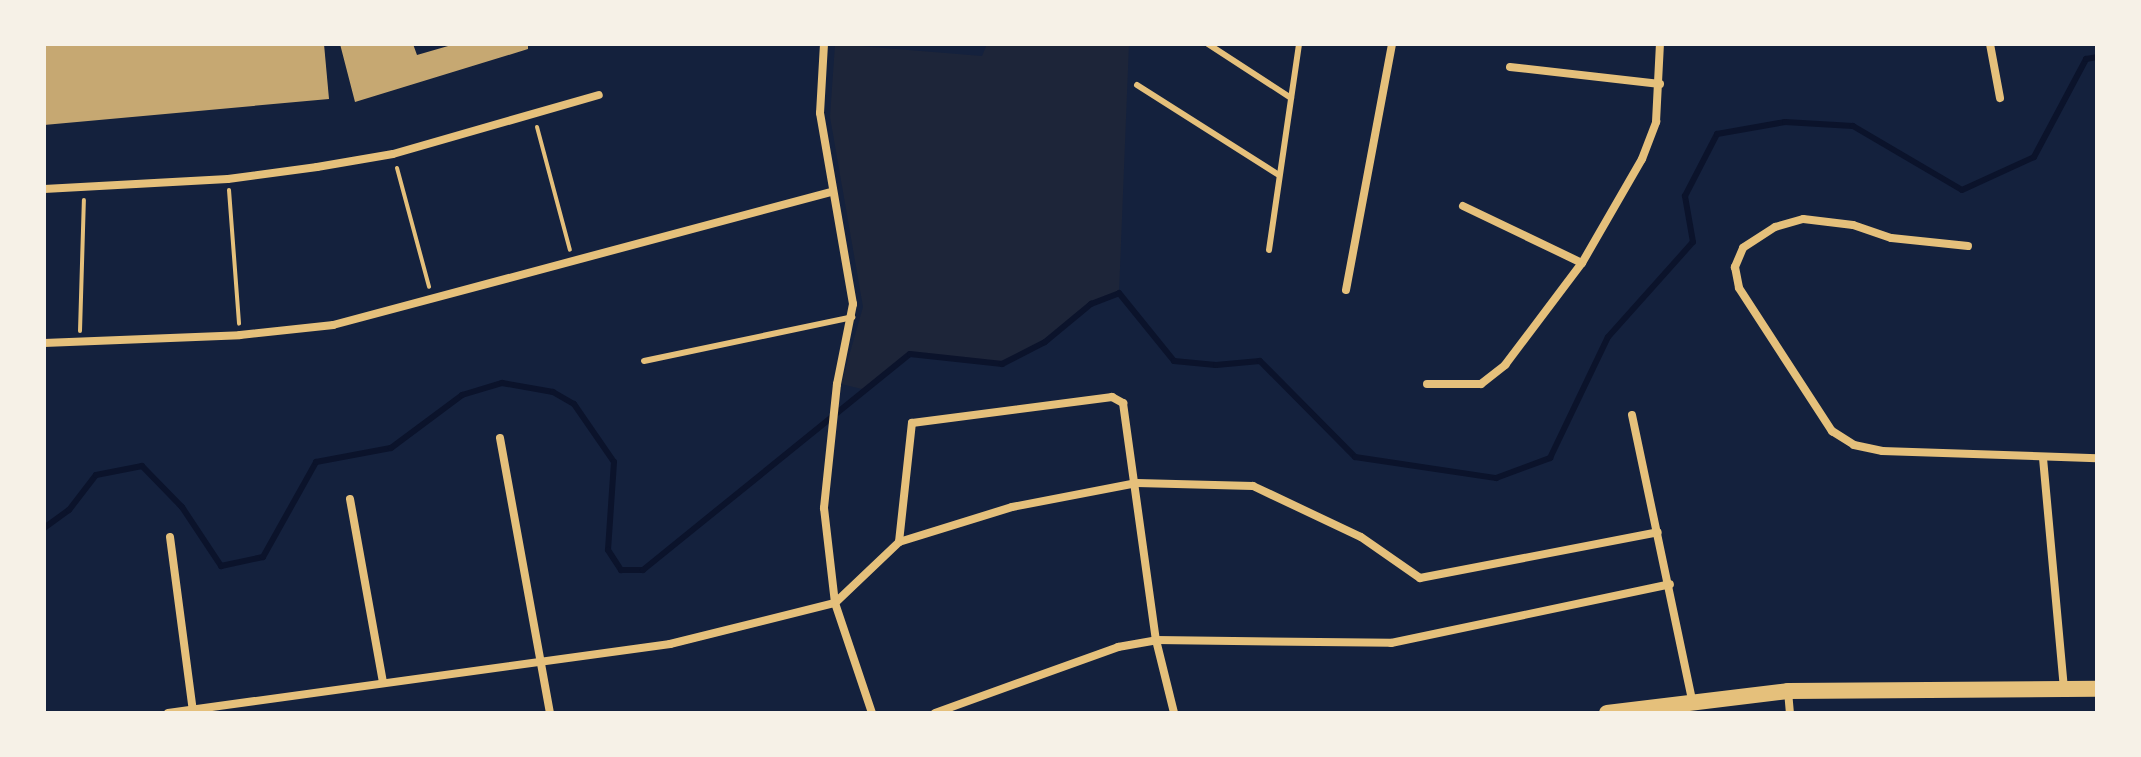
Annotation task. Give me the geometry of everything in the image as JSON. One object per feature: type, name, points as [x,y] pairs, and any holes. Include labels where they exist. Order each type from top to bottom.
[{"type":"main road","points":[[1607,713],[1692,699],[1788,691],[2097,689]]},
{"type":"street","points":[[824,44],[820,113],[852,317],[837,384],[824,508],[835,603],[872,713]]},
{"type":"street","points":[[1346,290],[1392,44]]},
{"type":"street","points":[[1427,384],[1481,384],[1505,365],[1582,263],[1642,159],[1656,122],[1660,44]]},
{"type":"street","points":[[1990,44],[2000,98]]},
{"type":"street","points":[[1510,67],[1660,84]]},
{"type":"street","points":[[44,189],[228,179],[393,154],[535,117],[599,95]]},
{"type":"street","points":[[44,343],[240,335],[333,325],[574,265],[831,192]]},
{"type":"street","points":[[1463,206],[1582,263]]},
{"type":"street","points":[[1968,246],[1891,238],[1839,222],[1803,219],[1775,227],[1743,248],[1735,267],[1739,288],[1832,431],[1854,445],[1882,451],[2097,458]]},
{"type":"street","points":[[899,542],[908,427],[1112,397],[1123,403],[1137,483],[1156,640],[1174,713]]},
{"type":"street","points":[[1632,415],[1692,699]]},
{"type":"street","points":[[500,438],[550,713]]},
{"type":"street","points":[[2043,458],[2064,689]]},
{"type":"street","points":[[168,713],[541,658],[670,644],[835,603],[899,542],[1012,507],[1137,483],[1253,486],[1361,537],[1420,578],[1658,532]]},
{"type":"street","points":[[350,499],[383,683]]},
{"type":"street","points":[[170,537],[193,711]]},
{"type":"street","points":[[935,713],[1118,647],[1156,640],[1391,643],[1670,584]]},
{"type":"street","points":[[1788,691],[1790,713]]},
{"type":"lane","points":[[1208,44],[1291,98]]},
{"type":"lane","points":[[1269,250],[1299,44]]},
{"type":"lane","points":[[1137,85],[1280,175]]},
{"type":"lane","points":[[644,361],[852,317]]},
{"type":"path","points":[[535,117],[574,265]]},
{"type":"path","points":[[393,154],[433,301]]},
{"type":"path","points":[[228,179],[240,335]]},
{"type":"path","points":[[80,341],[84,189]]},
{"type":"shaded area","points":[[835,44],[982,56],[987,44],[1129,44],[1119,293],[1091,304],[1045,342],[1002,364],[910,354],[866,390],[841,384],[863,307],[830,117]]},
{"type":"building","points":[[44,44],[324,44],[329,99],[44,125]]},
{"type":"building","points":[[340,44],[413,44],[417,55],[455,44],[528,44],[528,49],[355,102]]},
{"type":"waterway","points":[[44,528],[69,510],[96,475],[142,466],[182,507],[221,566],[263,557],[316,462],[391,448],[462,395],[502,383],[553,392],[574,404],[614,462],[608,550],[621,570],[643,570],[910,354],[1002,364],[1045,342],[1091,304],[1119,293],[1174,361],[1216,365],[1260,361],[1355,457],[1496,478],[1550,458],[1608,337],[1693,242],[1685,196],[1717,134],[1785,122],[1853,126],[1962,190],[2034,157],[2086,59],[2097,57]]}]
